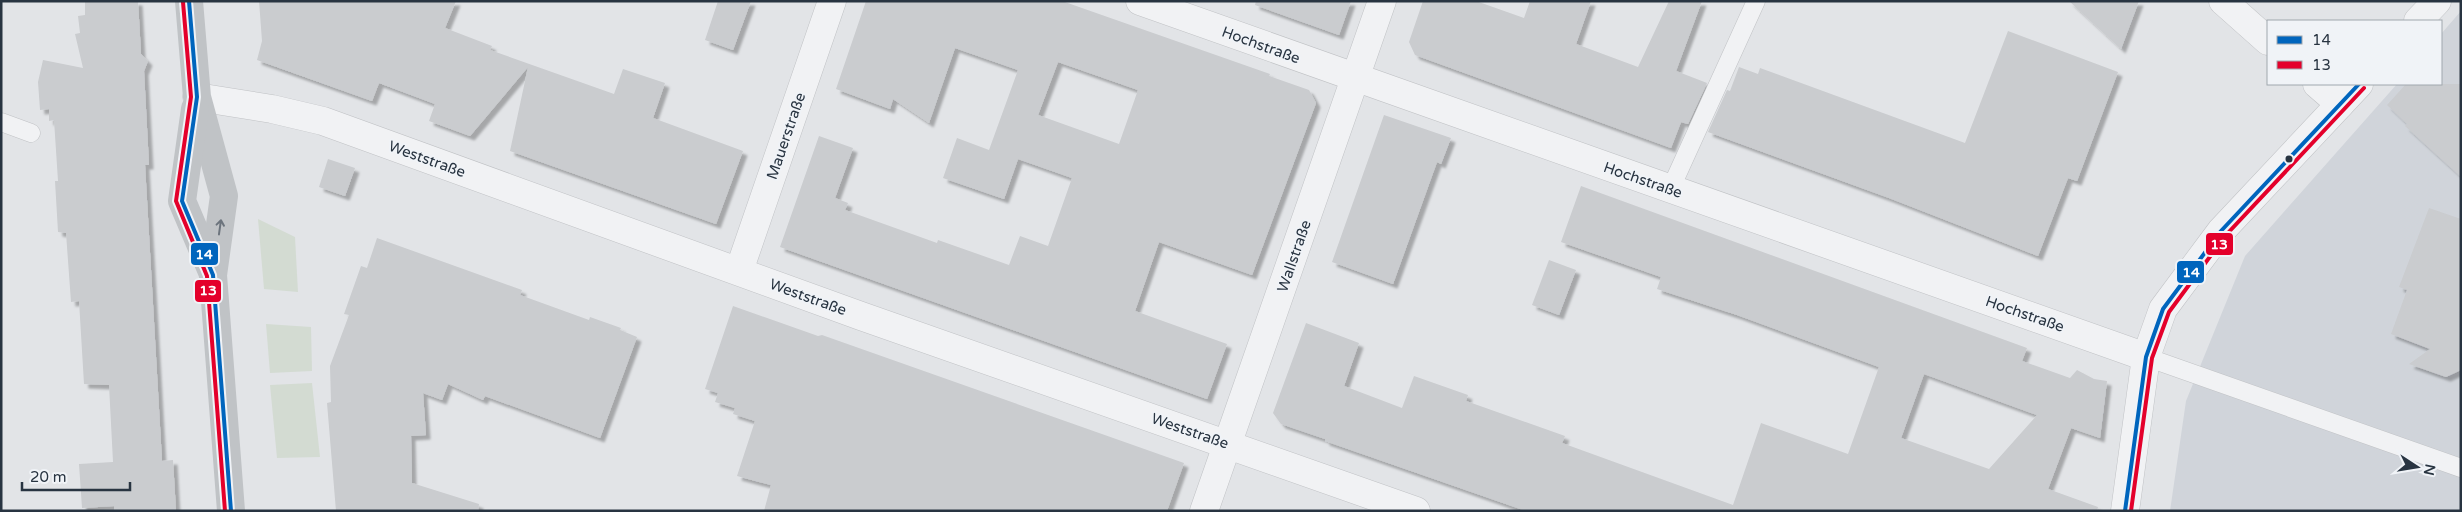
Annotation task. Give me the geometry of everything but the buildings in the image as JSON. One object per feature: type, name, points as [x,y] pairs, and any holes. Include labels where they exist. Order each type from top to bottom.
[{"type":"main road","points":[[189,1],[197,97],[224,196],[213,275],[231,511]]},
{"type":"main road","points":[[197,97],[182,201],[213,275]]},
{"type":"street","name":"Mauerstraße","points":[[739,271],[832,1]]},
{"type":"street","name":"Hochstraße","points":[[1140,1],[2146,357]]},
{"type":"street","name":"Wallstraße","points":[[1204,511],[1382,1]]},
{"type":"street","points":[[2223,1],[2267,40]]},
{"type":"street","points":[[2419,20],[2437,1]]},
{"type":"street","points":[[2318,85],[2340,104]]},
{"type":"street","points":[[2125,511],[2146,357],[2163,309],[2221,231],[2358,85]]},
{"type":"street","name":"Weststraße","points":[[197,97],[272,109],[324,120],[861,316],[1416,511]]},
{"type":"lane","points":[[1670,190],[1756,1]]},
{"type":"lane","points":[[1,122],[31,132]]},
{"type":"lane","points":[[2146,357],[2461,468]]},
{"type":"shaded area","points":[[2461,11],[2461,511],[2170,511],[2186,401],[2245,256],[2396,85],[2442,85],[2442,33]]},
{"type":"shaded area","points":[[258,219],[295,237],[298,292],[264,289]]},
{"type":"shaded area","points":[[266,324],[311,327],[312,371],[270,373]]},
{"type":"shaded area","points":[[312,383],[320,457],[277,458],[270,385]]},
{"type":"transit line","name":"14","points":[[189,1],[197,97],[182,201],[213,275],[231,511]]},
{"type":"transit line","name":"13","points":[[183,2],[191,97],[176,201],[207,276],[225,511]]},
{"type":"transit line","name":"14","points":[[2125,511],[2146,357],[2163,309],[2221,231],[2358,85]]},
{"type":"transit line","name":"13","points":[[2131,511],[2152,358],[2169,312],[2226,235],[2364,88]]}]
